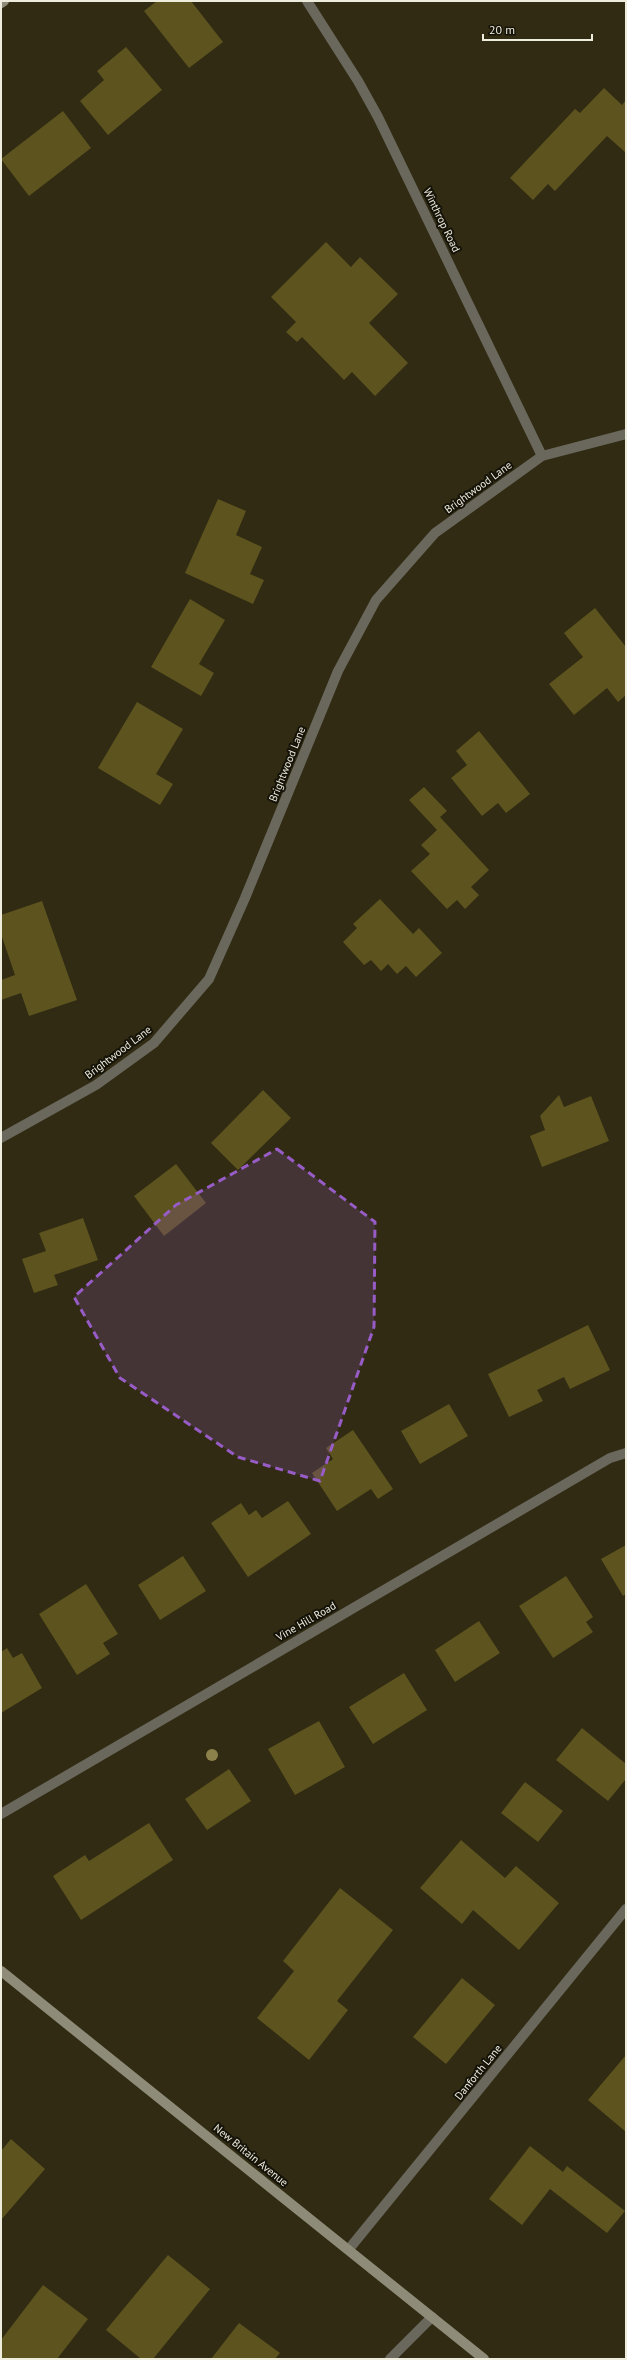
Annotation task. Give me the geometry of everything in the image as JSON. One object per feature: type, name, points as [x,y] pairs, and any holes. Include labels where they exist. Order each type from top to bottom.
[{"type":"main road","name":"New Britain Avenue","points":[[1,1971],[484,2359]]},
{"type":"street","name":"Winthrop Road","points":[[307,1],[358,80],[378,117],[542,456]]},
{"type":"street","name":"Brightwood Lane","points":[[1,1138],[96,1085],[154,1043],[209,979],[245,898],[338,671],[376,600],[434,533],[542,456],[626,434]]},
{"type":"street","name":"Vine Hill Road","points":[[1,1814],[610,1458],[626,1453]]},
{"type":"street","name":"Danforth Lane","points":[[349,2250],[626,1910]]},
{"type":"street","points":[[390,2359],[432,2317]]},
{"type":"highlighted area","points":[[277,1149],[375,1222],[374,1327],[320,1481],[238,1457],[120,1378],[74,1297],[176,1205]]},
{"type":"building","points":[[157,1],[191,1],[223,42],[189,68],[144,11]]},
{"type":"building","points":[[126,47],[162,90],[108,135],[80,101],[104,80],[97,71]]},
{"type":"building","points":[[604,88],[622,105],[626,100],[626,153],[607,136],[555,191],[548,184],[533,200],[510,178],[575,109],[580,113]]},
{"type":"building","points":[[63,111],[91,148],[29,196],[1,159]]},
{"type":"building","points":[[326,242],[351,267],[360,257],[398,294],[369,323],[408,363],[375,396],[352,372],[344,380],[302,337],[297,342],[286,332],[296,322],[271,297]]},
{"type":"building","points":[[218,499],[246,511],[236,535],[262,547],[250,574],[264,580],[253,604],[185,573]]},
{"type":"building","points":[[190,599],[225,620],[199,664],[214,673],[201,696],[151,667]]},
{"type":"building","points":[[595,608],[626,647],[626,695],[618,702],[607,688],[574,715],[549,684],[583,657],[564,633]]},
{"type":"building","points":[[137,702],[183,729],[156,774],[173,784],[160,805],[98,768]]},
{"type":"building","points":[[479,731],[530,794],[506,813],[498,803],[482,816],[451,778],[467,765],[456,751]]},
{"type":"building","points":[[424,787],[447,811],[440,817],[489,870],[471,887],[479,895],[465,909],[457,900],[447,909],[411,871],[430,854],[421,845],[437,830],[409,800]]},
{"type":"building","points":[[380,899],[413,934],[419,928],[442,953],[416,977],[406,966],[397,974],[388,964],[381,971],[371,960],[364,965],[343,942],[357,928],[353,924]]},
{"type":"building","points":[[42,901],[77,1000],[29,1016],[21,993],[1,1000],[1,980],[15,975],[1,934],[1,915]]},
{"type":"building","points":[[263,1090],[291,1118],[238,1170],[211,1143]]},
{"type":"building","points":[[559,1095],[564,1107],[591,1096],[609,1141],[542,1167],[530,1136],[545,1130],[540,1116]]},
{"type":"building","points":[[176,1164],[206,1203],[164,1236],[134,1196]]},
{"type":"building","points":[[83,1218],[98,1260],[54,1275],[58,1285],[34,1293],[22,1259],[46,1251],[39,1233]]},
{"type":"building","points":[[588,1325],[610,1370],[570,1389],[564,1377],[537,1390],[543,1401],[509,1417],[488,1374]]},
{"type":"building","points":[[449,1404],[468,1436],[420,1464],[401,1431]]},
{"type":"building","points":[[353,1430],[393,1489],[378,1499],[371,1489],[337,1511],[312,1473],[333,1459],[326,1448]]},
{"type":"building","points":[[288,1501],[311,1534],[248,1577],[211,1523],[241,1503],[249,1515],[256,1510],[262,1518]]},
{"type":"building","points":[[626,1545],[626,1594],[623,1596],[601,1559]]},
{"type":"building","points":[[183,1556],[206,1591],[160,1620],[138,1585]]},
{"type":"building","points":[[566,1576],[593,1617],[586,1622],[593,1632],[553,1658],[519,1606]]},
{"type":"building","points":[[86,1584],[118,1634],[103,1643],[110,1654],[77,1675],[39,1614]]},
{"type":"building","points":[[479,1621],[500,1653],[455,1682],[435,1650]]},
{"type":"building","points":[[7,1648],[13,1658],[22,1653],[42,1688],[1,1713],[1,1652]]},
{"type":"building","points":[[404,1673],[427,1710],[373,1744],[349,1707]]},
{"type":"building","points":[[319,1721],[345,1767],[295,1795],[268,1749]]},
{"type":"building","points":[[582,1728],[626,1764],[626,1779],[608,1801],[556,1760]]},
{"type":"building","points":[[229,1769],[251,1801],[207,1830],[185,1799]]},
{"type":"building","points":[[525,1782],[563,1811],[538,1842],[501,1813]]},
{"type":"building","points":[[149,1823],[173,1860],[81,1920],[53,1876],[85,1855],[89,1861]]},
{"type":"building","points":[[461,1840],[505,1878],[516,1866],[559,1903],[519,1950],[473,1910],[462,1924],[420,1888]]},
{"type":"building","points":[[340,1888],[393,1930],[337,2001],[348,2010],[309,2060],[257,2018],[294,1971],[283,1961]]},
{"type":"building","points":[[462,1978],[495,2005],[446,2064],[413,2037]]},
{"type":"building","points":[[626,2055],[626,2132],[588,2100]]},
{"type":"building","points":[[11,2139],[45,2169],[1,2220],[1,2151]]},
{"type":"building","points":[[530,2146],[563,2172],[567,2166],[625,2211],[607,2233],[550,2189],[522,2225],[489,2199]]},
{"type":"building","points":[[168,2255],[210,2289],[153,2359],[141,2359],[106,2330]]},
{"type":"building","points":[[43,2285],[88,2319],[57,2359],[1,2359],[1,2340]]},
{"type":"building","points":[[239,2323],[280,2353],[275,2359],[211,2359]]}]
